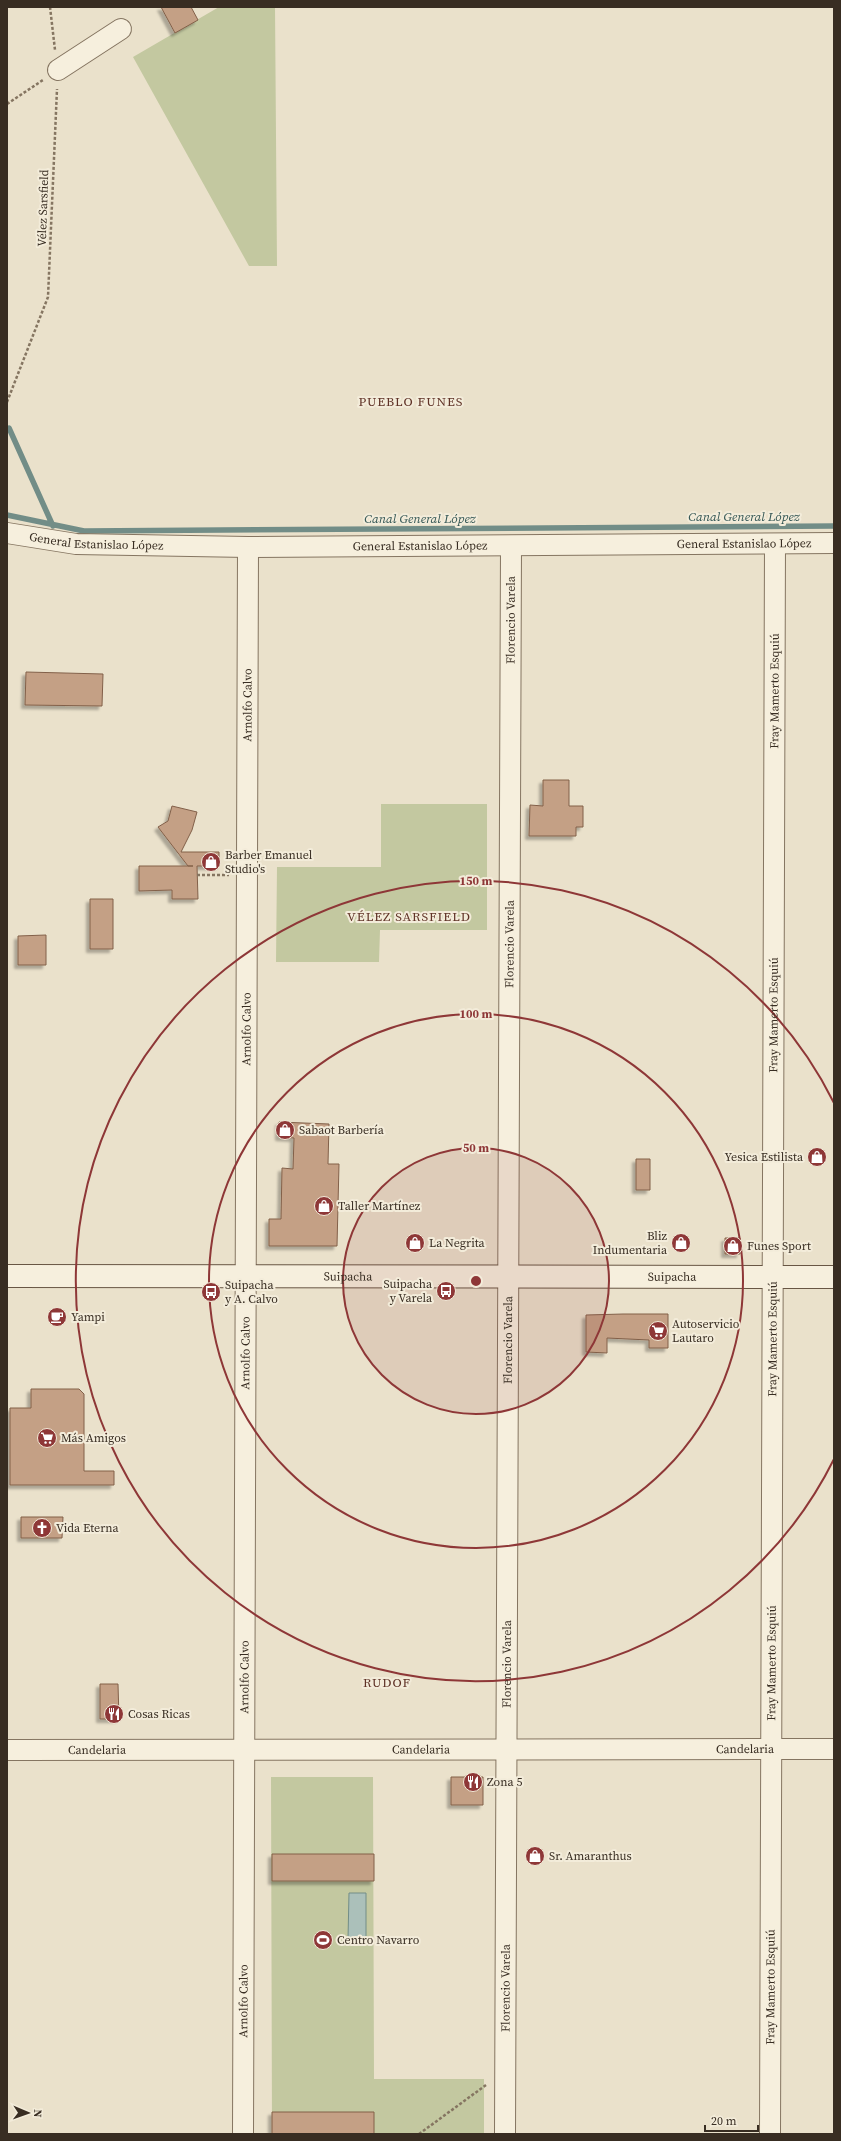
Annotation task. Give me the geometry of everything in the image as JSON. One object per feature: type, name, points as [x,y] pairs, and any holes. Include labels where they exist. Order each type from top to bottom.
[{"type":"main road","name":"Suipacha","points":[[7,1276],[834,1277]]},
{"type":"street","points":[[58,70],[121,29]]},
{"type":"street","name":"General Estanislao López","points":[[7,533],[76,544],[248,547],[511,547],[834,543]]},
{"type":"street","name":"Fray Mamerto Esquiú","points":[[770,2134],[775,544]]},
{"type":"street","name":"Arnolfo Calvo","points":[[243,2134],[248,547]]},
{"type":"street","name":"Florencio Varela","points":[[505,2134],[511,547]]},
{"type":"street","name":"Candelaria","points":[[7,1750],[834,1749]]},
{"type":"path","name":"Vélez Sarsfield","points":[[7,402],[48,297],[58,70],[50,7]]},
{"type":"path","points":[[7,104],[58,70]]},
{"type":"path","points":[[197,875],[247,875]]},
{"type":"path","points":[[419,2134],[475,2092],[506,2074]]},
{"type":"green space","points":[[219,7],[275,7],[277,266],[249,266],[133,57]]},
{"type":"green space","points":[[381,804],[487,804],[487,930],[380,930],[379,962],[276,962],[277,867],[381,867]]},
{"type":"green space","name":"Centro Navarro","points":[[271,1777],[373,1777],[374,2079],[484,2079],[484,2134],[272,2134]]},
{"type":"water","points":[[349,1893],[366,1893],[366,1939],[348,1939]]},
{"type":"building","points":[[161,7],[191,7],[198,20],[175,33]]},
{"type":"building","points":[[26,672],[103,674],[102,706],[25,705]]},
{"type":"building","points":[[543,780],[569,780],[569,806],[583,806],[583,827],[576,827],[576,836],[529,836],[530,805],[543,806]]},
{"type":"building","points":[[172,806],[197,812],[192,830],[181,852],[219,852],[219,866],[197,866],[198,899],[172,899],[172,890],[139,891],[139,866],[188,866],[158,827],[168,821]]},
{"type":"building","points":[[90,899],[113,899],[113,949],[90,949]]},
{"type":"building","points":[[46,935],[46,965],[18,965],[18,936]]},
{"type":"building","points":[[279,1122],[329,1124],[328,1164],[339,1164],[337,1246],[269,1246],[269,1219],[281,1219],[282,1168],[293,1169],[294,1138],[279,1137]]},
{"type":"building","points":[[636,1159],[650,1159],[650,1190],[636,1190]]},
{"type":"building","name":"Funes Sport","points":[[725,1238],[740,1238],[740,1254],[725,1254]]},
{"type":"building","points":[[668,1314],[668,1348],[649,1348],[649,1340],[607,1338],[607,1353],[586,1352],[586,1315]]},
{"type":"building","points":[[31,1389],[79,1389],[84,1394],[84,1471],[114,1471],[114,1485],[10,1485],[10,1408],[31,1408]]},
{"type":"building","name":"Vida Eterna","points":[[21,1517],[63,1517],[62,1538],[21,1538]]},
{"type":"building","points":[[100,1684],[118,1684],[119,1719],[100,1719]]},
{"type":"building","points":[[451,1777],[483,1777],[483,1805],[451,1805]]},
{"type":"building","points":[[272,1854],[374,1854],[374,1881],[272,1881]]},
{"type":"building","points":[[272,2112],[374,2112],[374,2134],[272,2134]]},
{"type":"waterway","points":[[9,428],[53,526]]},
{"type":"waterway","name":"Canal General López","points":[[7,515],[84,531],[834,526]]},
{"type":"place","name":"Barber Emanuel Studio's","points":[[211,862]]},
{"type":"place","name":"Sabaot Barbería","points":[[285,1130]]},
{"type":"place","name":"Yesica Estilista","points":[[817,1157]]},
{"type":"place","name":"Taller Martínez","points":[[324,1206]]},
{"type":"place","name":"La Negrita","points":[[415,1243]]},
{"type":"place","name":"Bliz Indumentaria","points":[[681,1243]]},
{"type":"place","name":"Funes Sport","points":[[733,1246]]},
{"type":"place","name":"Suipacha y Varela","points":[[446,1291]]},
{"type":"place","name":"Suipacha y A. Calvo","points":[[211,1292]]},
{"type":"place","name":"Yampi","points":[[57,1317]]},
{"type":"place","name":"Autoservicio Lautaro","points":[[658,1331]]},
{"type":"place","name":"Más Amigos","points":[[47,1438]]},
{"type":"place","name":"Vida Eterna","points":[[42,1528]]},
{"type":"place","name":"Cosas Ricas","points":[[114,1714]]},
{"type":"place","name":"Zona 5","points":[[473,1782]]},
{"type":"place","name":"Sr. Amaranthus","points":[[535,1856]]},
{"type":"place","name":"Centro Navarro","points":[[323,1940]]},
{"type":"district","name":"PUEBLO FUNES","points":[[411,401]]},
{"type":"district","name":"VÉLEZ SARSFIELD","points":[[409,916]]},
{"type":"district","name":"RUDOF","points":[[387,1682]]}]
